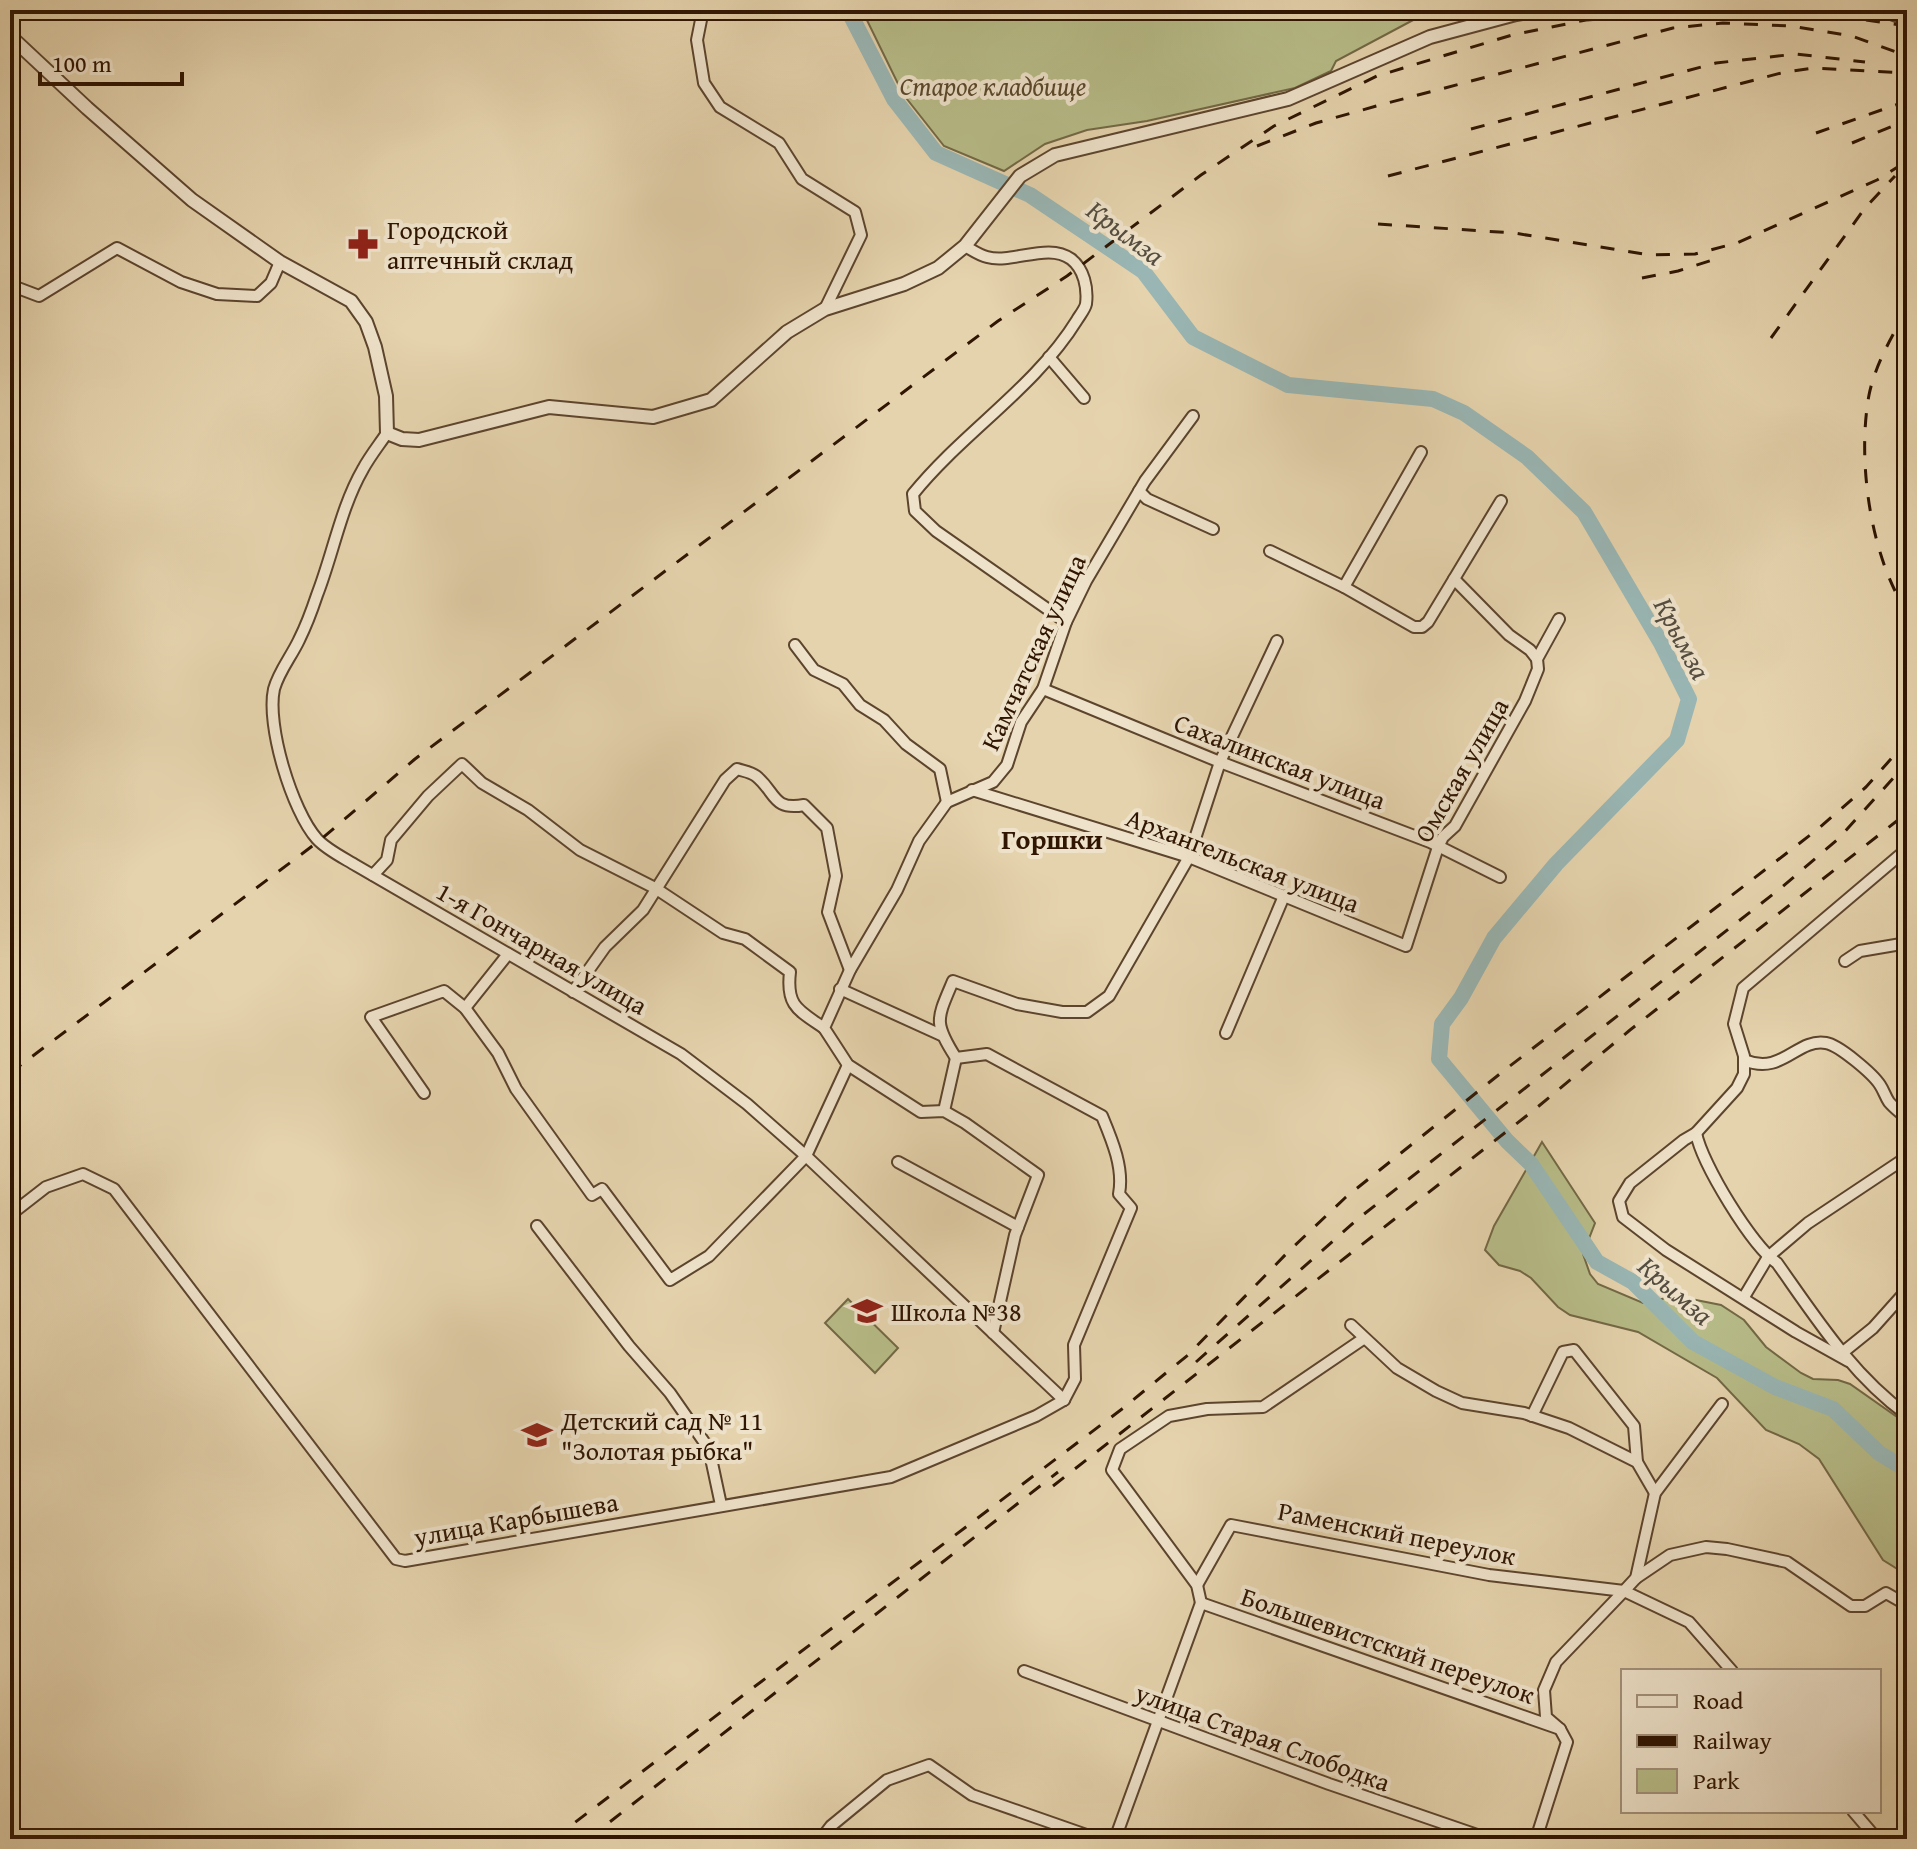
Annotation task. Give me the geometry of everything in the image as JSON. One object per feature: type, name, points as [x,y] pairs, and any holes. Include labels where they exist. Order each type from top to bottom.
[{"type":"street","points":[[703,10],[697,40],[704,83],[720,107],[779,143],[802,179],[855,212],[861,235],[825,309]]},
{"type":"street","points":[[10,36],[192,200],[280,262],[351,301],[366,322],[380,371],[386,396],[387,433],[402,439],[419,440],[549,407],[653,417],[711,400],[787,332],[825,309],[904,284],[938,268],[965,246],[1020,176],[1055,155],[1288,99],[1430,37],[1540,10]]},
{"type":"street","points":[[1883,10],[1907,19]]},
{"type":"street","points":[[965,246],[986,257],[1056,253],[1070,258],[1083,272],[1086,305],[1065,340],[929,474],[913,494],[915,511],[936,531],[1066,622]]},
{"type":"street","points":[[10,285],[39,296],[117,248],[181,282],[217,294],[257,296],[271,283],[280,262]]},
{"type":"street","points":[[1049,357],[1084,398]]},
{"type":"street","name":"Камчатская улица","points":[[824,1028],[840,989],[897,890],[919,841],[947,802],[993,782],[1007,765],[1021,722],[1043,689],[1066,622],[1086,581],[1139,491],[1193,416]]},
{"type":"street","name":"1-я Гончарная улица","points":[[387,433],[363,469],[317,596],[273,692],[283,767],[301,815],[319,841],[681,1054],[747,1104],[806,1156],[1064,1400]]},
{"type":"street","points":[[1344,587],[1421,452]]},
{"type":"street","points":[[1139,491],[1147,499],[1213,529]]},
{"type":"street","points":[[1270,551],[1344,587],[1414,627],[1422,627],[1428,622],[1501,501]]},
{"type":"street","points":[[1454,579],[1537,659]]},
{"type":"street","name":"Омская улица","points":[[1406,946],[1438,847],[1443,837],[1455,826],[1525,701],[1538,669],[1537,659],[1559,619]]},
{"type":"street","points":[[944,1111],[956,1058],[941,1035],[939,1016],[953,981],[1017,1004],[1062,1012],[1087,1012],[1109,996],[1189,857],[1220,762],[1277,641]]},
{"type":"street","points":[[795,645],[814,670],[843,684],[860,705],[884,720],[906,744],[940,769],[947,802]]},
{"type":"street","name":"Сахалинская улица","points":[[1043,689],[1438,847],[1500,877]]},
{"type":"street","points":[[373,875],[387,860],[391,840],[428,796],[462,764],[482,783],[528,810],[580,850],[655,888],[723,933],[745,939],[790,972],[788,990],[791,1002],[824,1028],[848,1065],[921,1112],[944,1111],[965,1123],[1038,1175],[1018,1227],[993,1333]]},
{"type":"street","points":[[573,992],[605,947],[643,910],[725,780],[737,769],[754,774],[777,802],[790,808],[804,805],[827,828],[836,876],[828,912],[850,970]]},
{"type":"street","name":"Архангельская улица","points":[[972,790],[1189,857],[1406,946]]},
{"type":"street","points":[[1845,1357],[1796,1332],[1666,1250],[1631,1225],[1620,1209],[1619,1201],[1630,1183],[1696,1133],[1737,1088],[1744,1074],[1744,1060],[1734,1024],[1743,988],[1907,849]]},
{"type":"street","points":[[1226,1033],[1284,896]]},
{"type":"street","points":[[1845,961],[1860,951],[1907,943]]},
{"type":"street","points":[[465,1008],[508,954]]},
{"type":"street","points":[[840,989],[941,1035]]},
{"type":"street","points":[[424,1093],[371,1017],[444,991],[465,1008],[498,1053],[516,1089],[592,1195],[602,1189],[670,1280],[709,1256],[806,1156],[848,1065]]},
{"type":"street","points":[[1744,1060],[1766,1065],[1813,1044],[1826,1043],[1838,1048],[1874,1077],[1892,1106],[1907,1119]]},
{"type":"street","points":[[956,1058],[987,1054],[1102,1116],[1111,1139],[1122,1180],[1119,1194],[1131,1208],[1074,1345],[1075,1379],[1064,1400]]},
{"type":"street","points":[[1696,1133],[1719,1183],[1768,1257],[1777,1263],[1845,1357],[1881,1397],[1907,1415]]},
{"type":"street","points":[[1744,1297],[1768,1257],[1808,1223],[1907,1157]]},
{"type":"street","points":[[898,1162],[1018,1227]]},
{"type":"street","name":"улица Карбышева","points":[[10,1215],[46,1187],[83,1174],[114,1189],[396,1559],[405,1561],[891,1477],[1036,1416],[1064,1400]]},
{"type":"street","points":[[537,1226],[629,1346],[670,1393],[709,1449],[721,1505]]},
{"type":"street","points":[[1845,1357],[1907,1290]]},
{"type":"street","points":[[1351,1325],[1397,1368],[1436,1391],[1462,1403],[1532,1416],[1569,1428],[1637,1462]]},
{"type":"street","points":[[1115,1839],[1201,1603],[1197,1585],[1112,1470],[1120,1449],[1169,1416],[1207,1409],[1263,1407],[1363,1339]]},
{"type":"street","points":[[1532,1416],[1563,1352],[1574,1350],[1634,1426],[1637,1462],[1655,1493]]},
{"type":"street","points":[[1636,1578],[1655,1493],[1722,1404]]},
{"type":"street","name":"Раменский переулок","points":[[1197,1585],[1231,1525],[1489,1575],[1624,1591]]},
{"type":"street","points":[[1536,1839],[1567,1742],[1560,1729],[1546,1717],[1544,1690],[1556,1662],[1636,1578],[1670,1555],[1706,1547],[1727,1549],[1787,1562],[1851,1606],[1865,1606],[1886,1593],[1907,1605]]},
{"type":"street","points":[[1624,1591],[1689,1622],[1730,1669]]},
{"type":"street","name":"Большевистский переулок","points":[[1201,1603],[1560,1729]]},
{"type":"street","name":"улица Старая Слободка","points":[[1024,1671],[1414,1815],[1489,1839]]},
{"type":"street","points":[[821,1839],[831,1826],[887,1780],[929,1765],[972,1795],[1098,1839]]},
{"type":"street","points":[[1855,1813],[1877,1839]]},
{"type":"green space","name":"Старое кладбище","points":[[862,10],[1432,10],[1336,61],[1331,71],[1295,88],[1147,121],[1087,130],[1045,144],[1004,171],[944,146],[903,94]]},
{"type":"green space","points":[[1542,1142],[1595,1223],[1583,1254],[1590,1274],[1598,1284],[1643,1303],[1676,1296],[1721,1305],[1744,1320],[1766,1347],[1801,1373],[1813,1379],[1850,1384],[1907,1424],[1907,1575],[1883,1560],[1819,1459],[1799,1444],[1766,1430],[1717,1378],[1638,1332],[1570,1315],[1558,1307],[1531,1278],[1499,1265],[1485,1250],[1494,1226]]},
{"type":"green space","points":[[848,1299],[898,1348],[875,1373],[825,1323]]},
{"type":"waterway","name":"Крымза","points":[[848,10],[894,99],[936,153],[1030,195],[1143,271],[1193,337],[1288,385],[1433,399],[1464,413],[1527,457],[1584,512],[1661,643],[1689,699],[1677,740],[1556,864],[1494,938],[1461,998],[1442,1024],[1439,1059],[1507,1141],[1531,1164],[1597,1262],[1633,1282],[1693,1342],[1775,1387],[1833,1409],[1879,1453],[1907,1470]]},
{"type":"railway","points":[[10,1073],[319,841],[415,759],[998,321],[1067,276],[1201,175],[1274,126],[1377,76],[1512,35],[1586,20],[1690,12],[1897,10]]},
{"type":"railway","points":[[1866,20],[1907,26]]},
{"type":"railway","points":[[1257,146],[1316,123],[1673,28],[1723,23],[1790,26],[1852,36],[1907,56]]},
{"type":"railway","points":[[1471,129],[1716,63],[1796,54],[1865,62]]},
{"type":"railway","points":[[1388,176],[1785,72],[1814,68],[1907,73]]},
{"type":"railway","points":[[1816,133],[1907,101]]},
{"type":"railway","points":[[1852,143],[1907,120]]},
{"type":"railway","points":[[1378,224],[1514,233],[1650,255],[1695,254],[1737,243],[1877,180],[1907,161]]},
{"type":"railway","points":[[1771,338],[1865,208],[1895,176]]},
{"type":"railway","points":[[1642,278],[1719,258]]},
{"type":"railway","points":[[1907,310],[1875,373],[1869,395],[1865,448],[1866,477],[1876,536],[1894,589],[1907,612]]},
{"type":"railway","points":[[553,1839],[1122,1409],[1188,1355],[1346,1197],[1506,1069],[1818,829],[1866,787],[1907,741]]},
{"type":"railway","points":[[1196,1362],[1359,1218],[1781,888],[1838,839],[1907,763]]},
{"type":"railway","points":[[1053,1486],[1907,813]]},
{"type":"railway","points":[[588,1839],[1058,1472]]},
{"type":"place","name":"Городской аптечный склад","points":[[363,244]]},
{"type":"place","name":"Школа №38","points":[[867,1311]]},
{"type":"place","name":"Детский сад № 11 \"Золотая рыбка\"","points":[[537,1435]]},
{"type":"district","name":"Горшки","points":[[1052,838]]}]
